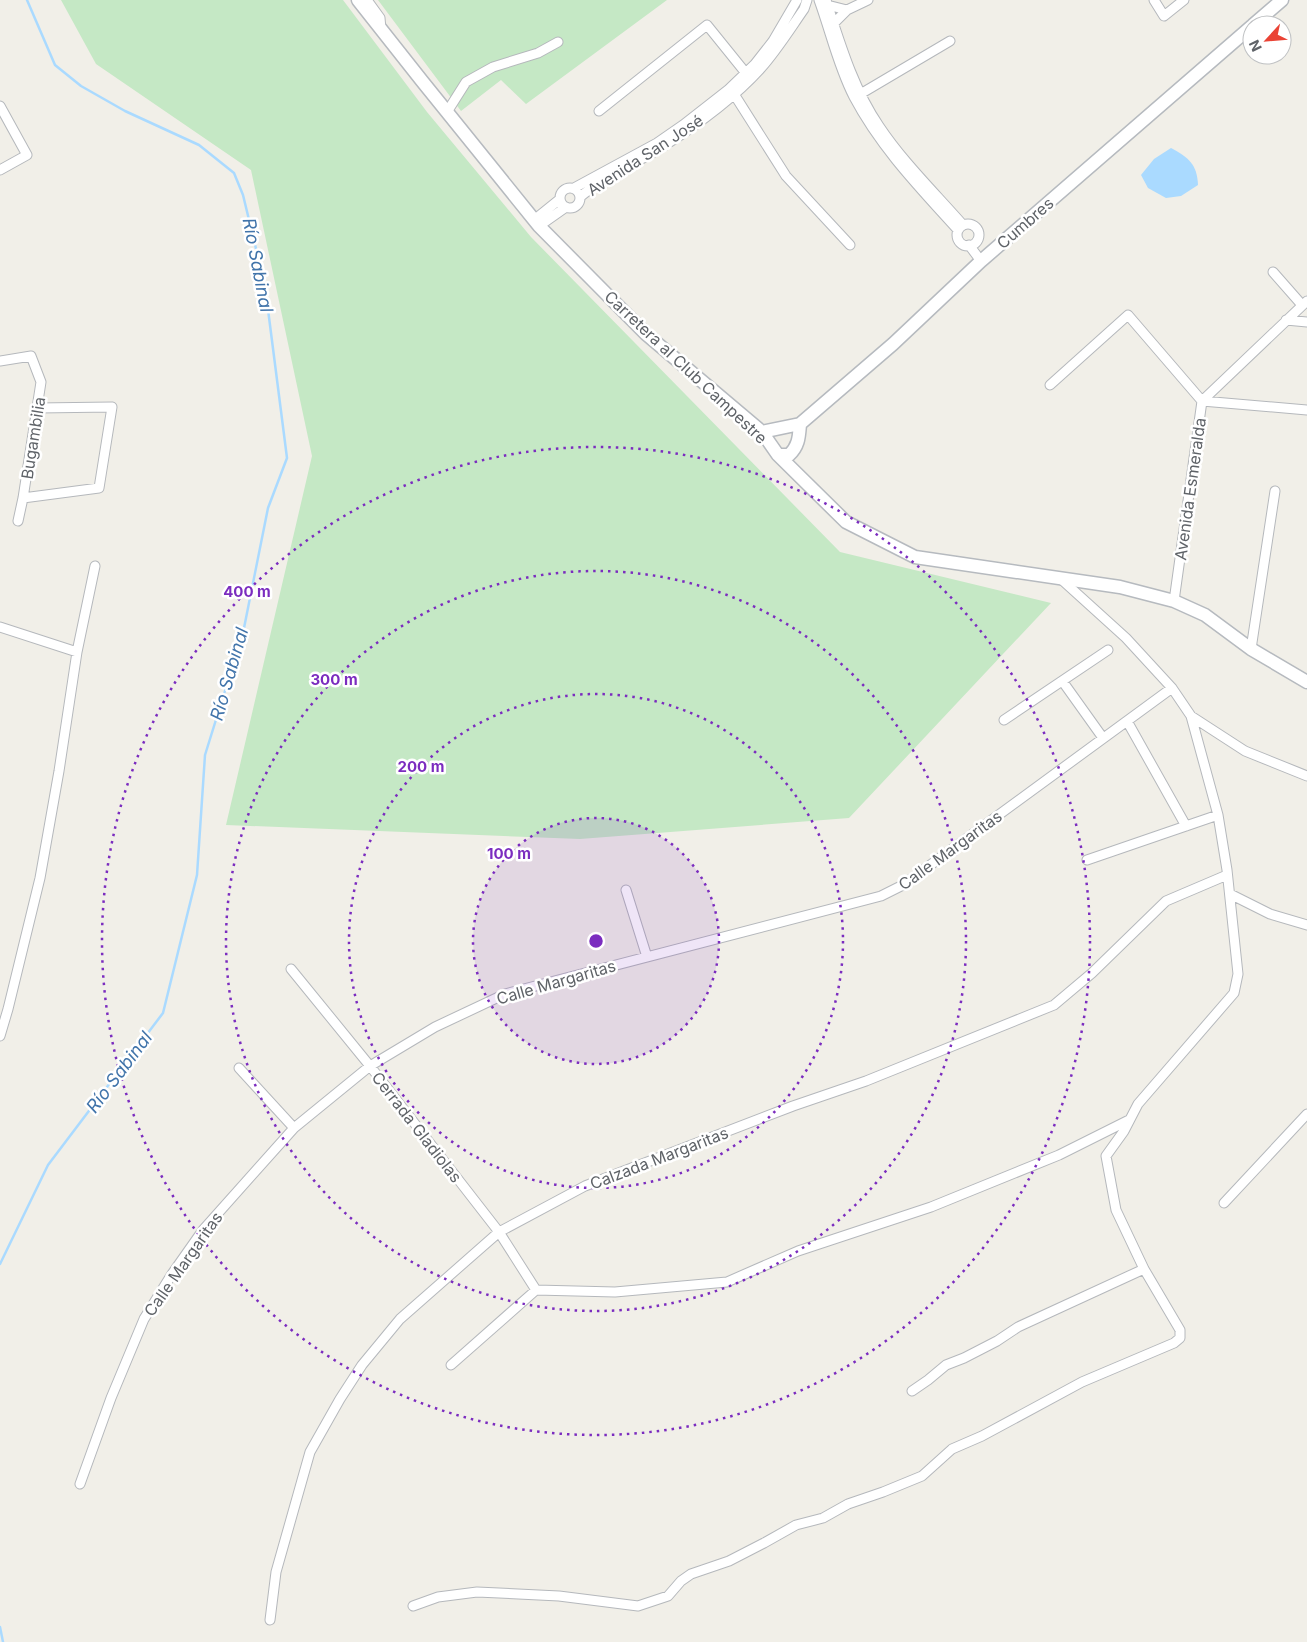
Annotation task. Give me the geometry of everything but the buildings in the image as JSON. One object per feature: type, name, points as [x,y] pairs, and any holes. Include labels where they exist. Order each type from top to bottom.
[{"type":"street","name":"Carretera al Club Campestre","points":[[358,0],[537,223],[646,334],[762,432],[778,455],[846,522],[915,557],[1120,588],[1174,601],[1205,615],[1251,649],[1307,682]]},
{"type":"street","points":[[367,0],[380,18],[382,30]]},
{"type":"street","name":"Avenida San José","points":[[580,197],[594,186],[688,131],[734,94],[773,40],[797,0]]},
{"type":"street","name":"Avenida San José","points":[[574,188],[657,143],[684,126],[761,68],[804,9],[807,0]]},
{"type":"street","points":[[834,24],[847,10],[868,0]]},
{"type":"street","points":[[1154,0],[1164,16],[1184,0]]},
{"type":"street","name":"Cumbres","points":[[1265,15],[1282,0]]},
{"type":"street","points":[[824,2],[847,10]]},
{"type":"street","points":[[824,2],[834,24],[857,96]]},
{"type":"street","points":[[824,2],[844,74],[878,136],[893,157],[919,181],[960,228]]},
{"type":"street","points":[[598,111],[707,25],[748,76]]},
{"type":"street","name":"Cumbres","points":[[762,432],[800,424],[893,344],[983,258],[1242,35]]},
{"type":"street","points":[[857,96],[950,41]]},
{"type":"street","points":[[447,112],[466,82],[493,67],[538,53],[558,42]]},
{"type":"street","points":[[734,94],[786,176],[850,245]]},
{"type":"street","points":[[0,106],[27,155],[0,170]]},
{"type":"street","points":[[571,187],[574,188],[580,197],[576,206],[566,207],[537,223],[560,199],[564,190],[571,187]]},
{"type":"street","points":[[560,199],[566,207]]},
{"type":"street","points":[[960,228],[970,224],[976,228],[978,235],[972,244]]},
{"type":"street","points":[[960,228],[957,238],[959,241],[962,244],[972,244]]},
{"type":"street","points":[[972,244],[983,258]]},
{"type":"street","points":[[1273,272],[1305,303]]},
{"type":"street","name":"Avenida Esmeralda","points":[[1174,601],[1202,401],[1305,303]]},
{"type":"street","points":[[1050,385],[1128,315],[1202,401],[1307,410]]},
{"type":"street","points":[[1286,320],[1307,322]]},
{"type":"street","name":"Bugambilia","points":[[0,361],[31,356],[41,382],[18,521]]},
{"type":"street","points":[[23,498],[100,488],[112,407],[38,408]]},
{"type":"street","points":[[778,455],[790,455],[794,450],[797,444],[800,424]]},
{"type":"street","points":[[1251,649],[1275,491]]},
{"type":"street","points":[[0,1036],[40,878],[77,652],[95,566]]},
{"type":"street","points":[[413,1606],[438,1597],[477,1592],[559,1596],[638,1606],[668,1596],[681,1581],[691,1574],[729,1561],[764,1544],[796,1525],[823,1518],[848,1504],[922,1476],[952,1449],[982,1436],[1082,1382],[1174,1343],[1180,1338],[1180,1330],[1144,1269],[1116,1210],[1106,1156],[1130,1120],[1138,1104],[1234,993],[1238,974],[1230,894],[1218,815],[1191,716],[1172,688],[1126,638],[1062,580]]},
{"type":"street","points":[[0,627],[77,652]]},
{"type":"street","points":[[1004,720],[1108,650]]},
{"type":"street","points":[[1063,682],[1103,738]]},
{"type":"street","name":"Calle Margaritas","points":[[80,1484],[111,1398],[144,1319],[172,1274],[203,1230],[294,1128],[370,1066],[435,1027],[505,994],[881,896],[903,886],[1172,688]]},
{"type":"street","points":[[1191,716],[1245,751],[1307,776]]},
{"type":"street","points":[[1127,721],[1186,826]]},
{"type":"street","points":[[1087,860],[1218,815]]},
{"type":"street","name":"Calzada Margaritas","points":[[270,1620],[276,1572],[310,1452],[340,1398],[362,1365],[400,1319],[499,1232],[585,1186],[793,1106],[866,1081],[1054,1005],[1092,973],[1166,901],[1227,875]]},
{"type":"street","points":[[626,890],[647,957]]},
{"type":"street","points":[[1230,894],[1270,914],[1307,925]]},
{"type":"street","name":"Cerrada Gladiolas","points":[[291,969],[370,1066],[499,1232],[536,1290]]},
{"type":"street","points":[[239,1068],[294,1128]]},
{"type":"street","points":[[1224,1203],[1307,1114]]},
{"type":"street","points":[[451,1365],[536,1290],[615,1292],[727,1282],[798,1251],[931,1207],[1059,1155],[1130,1120]]},
{"type":"street","points":[[912,1391],[946,1364],[964,1358],[997,1341],[1018,1327],[1144,1269]]},
{"type":"green space","points":[[61,0],[343,0],[427,112],[531,237],[840,552],[1051,603],[849,818],[580,839],[226,825],[312,456],[251,170],[96,64]]},
{"type":"green space","points":[[378,0],[667,0],[526,104],[501,80],[461,111]]},
{"type":"water","points":[[1171,148],[1191,162],[1196,172],[1198,185],[1181,196],[1166,198],[1148,188],[1141,175],[1154,159]]},
{"type":"waterway","name":"Río Sabinal","points":[[0,1264],[48,1165],[163,1013],[197,875],[205,755],[243,633],[268,508],[287,458],[265,286],[243,195],[234,173],[199,145],[125,111],[81,86],[55,65],[27,0]]},
{"type":"waterway","name":"Río Sabinal","points":[[0,1627],[3,1642]]}]
